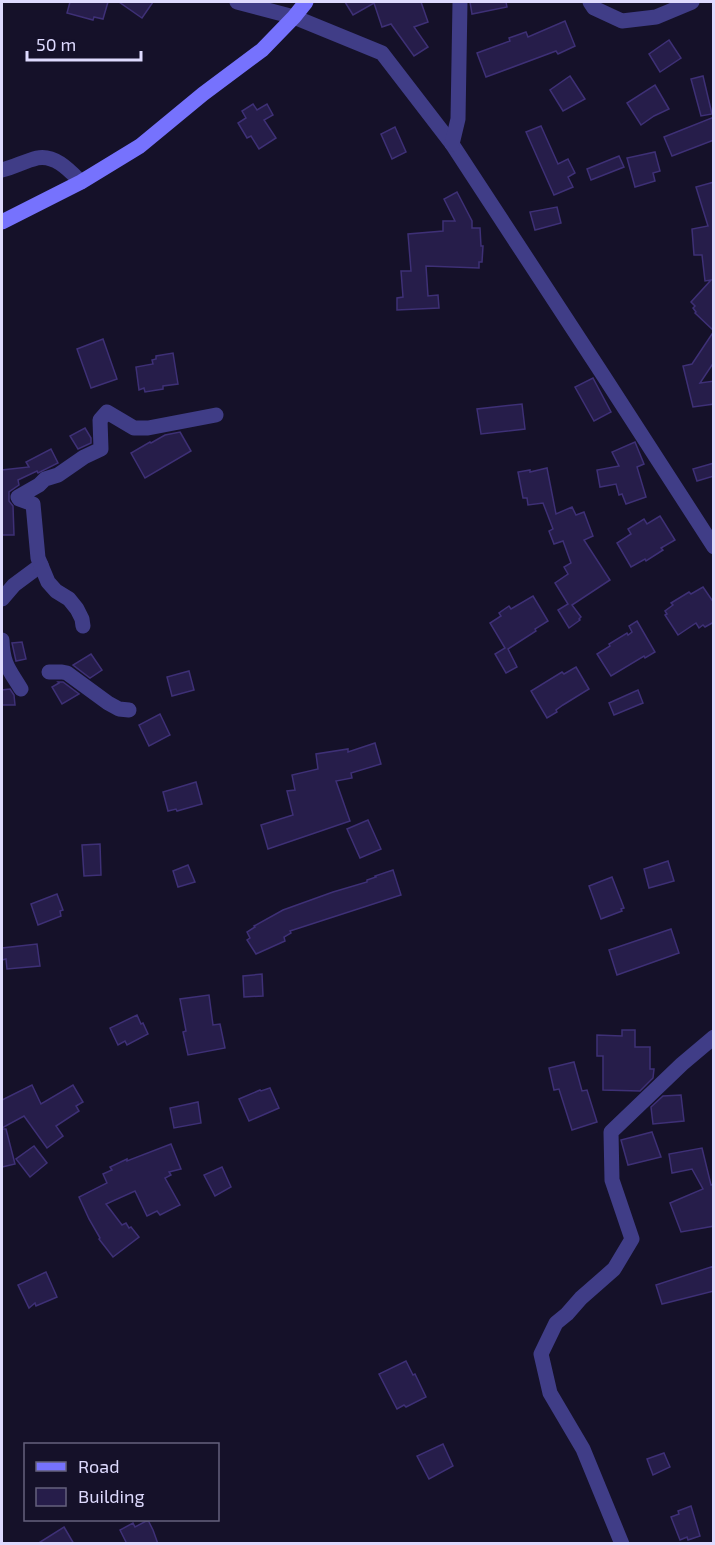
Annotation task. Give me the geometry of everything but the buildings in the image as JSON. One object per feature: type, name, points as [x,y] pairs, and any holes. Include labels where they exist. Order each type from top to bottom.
[{"type":"street","points":[[237,2],[294,17],[382,53],[452,144],[714,547]]},
{"type":"street","points":[[2,222],[81,182],[140,146],[203,94],[262,50],[306,2]]},
{"type":"street","points":[[452,144],[458,119],[460,2]]},
{"type":"street","points":[[590,2],[594,8],[622,21],[656,16],[692,2]]},
{"type":"street","points":[[2,170],[36,158],[46,157],[55,160],[81,182]]},
{"type":"street","points":[[83,626],[82,619],[69,599],[56,591],[48,582],[38,558],[33,504],[36,486],[101,449],[99,420],[106,412],[134,428],[148,428],[216,416]]},
{"type":"street","points":[[2,599],[14,585],[41,565]]},
{"type":"street","points":[[2,640],[6,666],[21,689]]},
{"type":"street","points":[[49,672],[67,673],[108,703],[119,709],[129,710]]},
{"type":"street","points":[[622,1544],[583,1449],[550,1393],[541,1354],[556,1323],[614,1269],[632,1239],[612,1180],[610,1132],[714,1037]]}]
